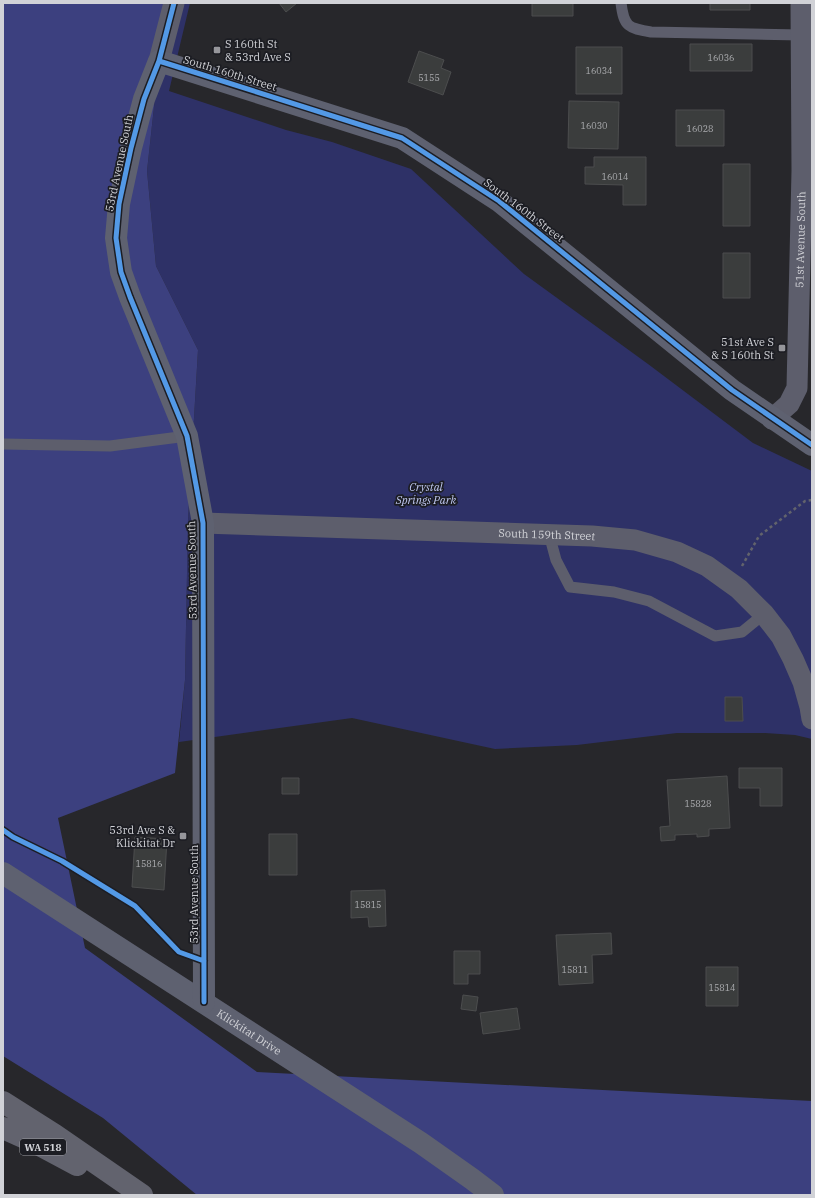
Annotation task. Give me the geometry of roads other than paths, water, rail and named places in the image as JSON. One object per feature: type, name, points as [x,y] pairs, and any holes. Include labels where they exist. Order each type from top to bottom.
[{"type":"highway","points":[[3,1102],[55,1135],[142,1195]]},
{"type":"highway","name":"WA 518","points":[[3,1128],[34,1142],[134,1195]]},
{"type":"street","points":[[159,61],[174,3]]},
{"type":"street","name":"51st Avenue South","points":[[772,419],[789,404],[797,388],[807,171],[801,3]]},
{"type":"street","name":"South 160th Street","points":[[159,61],[402,138],[499,201],[732,390],[772,419],[812,445]]},
{"type":"street","name":"53rd Avenue South","points":[[159,61],[144,99],[131,148],[119,204],[116,238],[121,272],[187,436],[203,523],[204,1002]]},
{"type":"street","name":"South 159th Street","points":[[203,523],[592,536],[635,540],[677,552],[706,566],[732,584],[764,614],[781,636],[793,659],[803,682],[811,713]]},
{"type":"street","name":"Klickitat Drive","points":[[3,873],[421,1143],[492,1195]]},
{"type":"lane","points":[[621,3],[625,21],[633,28],[651,32],[801,35]]},
{"type":"lane","points":[[3,444],[110,446],[187,436]]},
{"type":"lane","points":[[549,534],[556,560],[570,587],[614,592],[649,601],[715,636],[742,632],[764,614]]},
{"type":"place","name":"S 160th St & 53rd Ave S","points":[[217,50]]},
{"type":"place","name":"51st Ave S & S 160th St","points":[[782,348]]},
{"type":"place","name":"53rd Ave S & Klickitat Dr","points":[[183,836]]},
{"type":"park label","name":"Crystal Springs Park","points":[[426,493]]}]
